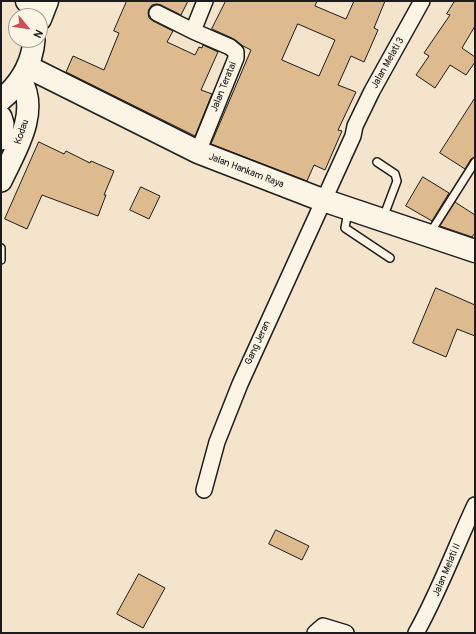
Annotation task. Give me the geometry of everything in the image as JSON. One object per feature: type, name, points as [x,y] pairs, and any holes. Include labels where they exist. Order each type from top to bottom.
[{"type":"main road","points":[[1,100],[10,93],[24,73],[33,48]]},
{"type":"main road","name":"Jalan Hankam Raya","points":[[24,73],[198,152],[320,199],[475,251]]},
{"type":"main road","name":"Kodau","points":[[1,181],[23,134],[28,115],[28,98],[24,73]]},
{"type":"main road","name":"Kodau","points":[[1,117],[3,124],[1,139]]},
{"type":"street","points":[[157,13],[192,31],[205,1]]},
{"type":"street","name":"Jalan Melati 3","points":[[320,199],[353,136],[355,126],[372,91],[422,1]]},
{"type":"street","name":"Jalan Teratai","points":[[192,31],[230,47],[236,52],[218,104],[198,152]]},
{"type":"street","name":"Gang Jeran","points":[[204,490],[217,442],[240,384],[320,199]]},
{"type":"street","name":"Jalan Melati II","points":[[416,633],[440,587],[461,534],[475,505]]},
{"type":"street","points":[[315,633],[323,626],[346,633]]},
{"type":"lane","points":[[378,162],[395,174],[397,181],[382,219]]},
{"type":"lane","points":[[429,235],[475,162]]},
{"type":"lane","points":[[349,209],[345,228],[390,258]]},
{"type":"lane","points":[[1,248],[1,260]]},
{"type":"building","points":[[127,1],[188,1],[181,15],[161,5],[152,5],[148,13],[149,18],[173,31],[167,42],[195,55],[199,47],[202,48],[203,45],[218,52],[201,90],[212,94],[195,136],[66,72],[73,56],[104,70],[119,33],[114,31]]},
{"type":"building","points":[[226,1],[317,1],[315,6],[346,19],[354,1],[385,1],[374,28],[378,30],[364,62],[351,56],[338,85],[356,92],[338,130],[342,131],[325,170],[314,165],[307,181],[211,144],[251,50],[234,39],[212,29]],"holes":[[[298,24],[335,40],[319,76],[282,60]]]},
{"type":"building","points":[[455,1],[475,1],[475,26],[462,48],[475,57],[475,62],[466,75],[450,65],[435,88],[416,75],[429,56],[424,53],[450,15],[447,14]]},
{"type":"building","points":[[475,98],[475,157],[471,159],[465,169],[440,153]]},
{"type":"building","points":[[39,142],[64,154],[66,151],[90,163],[91,161],[114,171],[104,195],[106,195],[98,216],[42,195],[27,229],[5,219]]},
{"type":"building","points":[[423,177],[449,193],[432,221],[406,206]]},
{"type":"building","points":[[141,187],[160,196],[149,219],[130,210]]},
{"type":"building","points":[[455,202],[475,215],[475,233],[472,237],[440,226]]},
{"type":"building","points":[[436,288],[475,305],[475,336],[457,329],[446,357],[413,343]]},
{"type":"building","points":[[276,530],[309,546],[302,560],[269,544]]},
{"type":"building","points":[[139,574],[165,588],[143,628],[117,614]]}]
